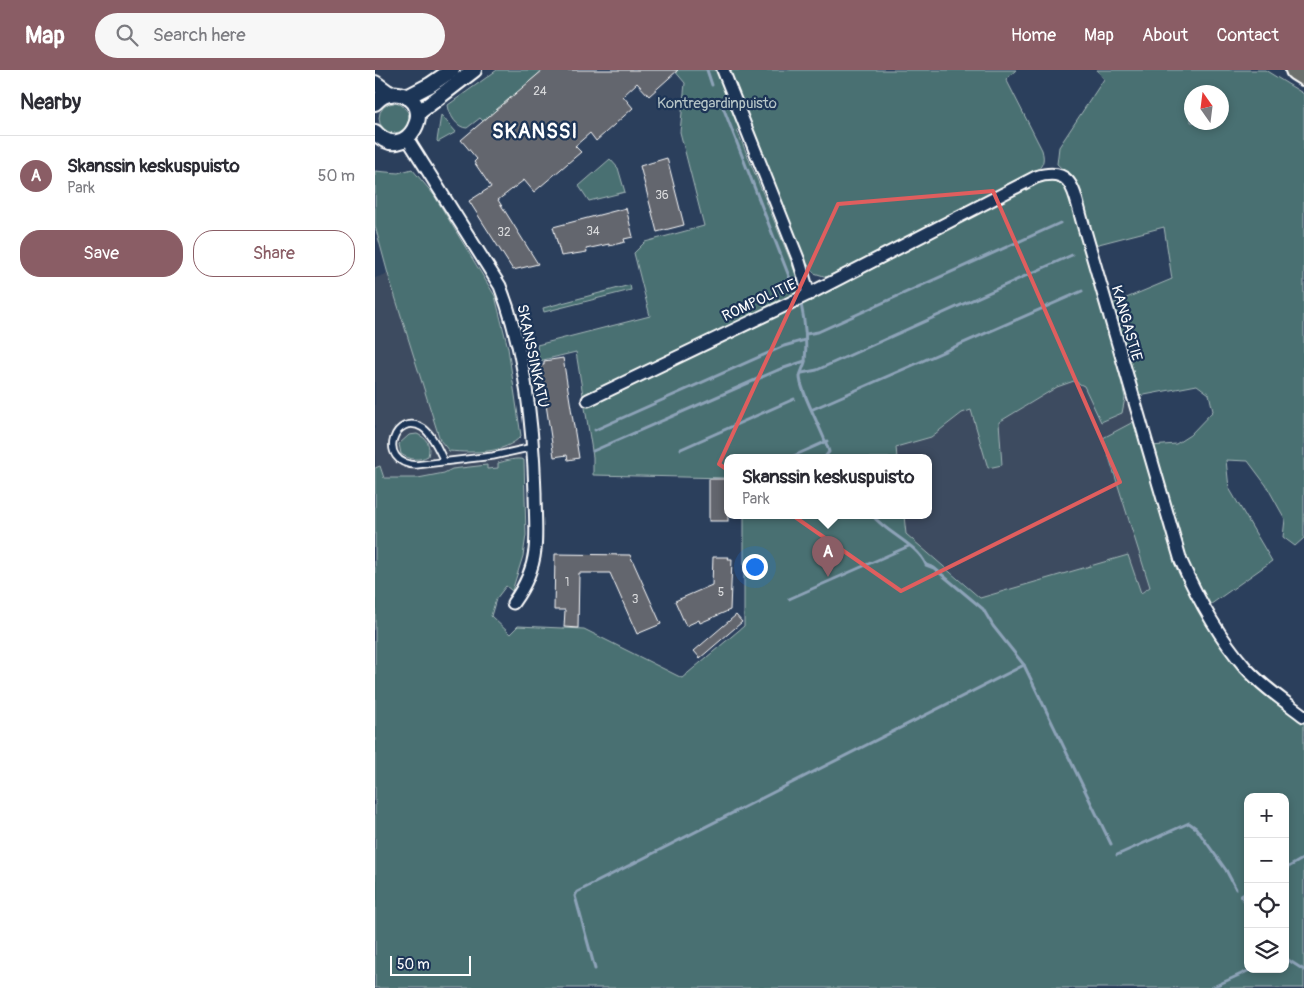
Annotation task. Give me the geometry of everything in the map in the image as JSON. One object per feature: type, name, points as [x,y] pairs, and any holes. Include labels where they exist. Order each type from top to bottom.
[{"type":"highway","points":[[1296,70],[1304,75]]},
{"type":"street","points":[[407,97],[431,85],[452,70]]},
{"type":"street","points":[[418,113],[474,70]]},
{"type":"street","name":"ROMPOLITIE","points":[[588,400],[809,294],[799,261],[723,70]]},
{"type":"street","points":[[375,83],[390,94],[407,97],[414,104],[418,113],[415,129],[407,138],[399,141],[389,141],[375,132]]},
{"type":"street","points":[[375,103],[390,94]]},
{"type":"street","name":"SKANSSINKATU","points":[[407,138],[489,266],[507,304],[518,347],[533,447],[535,550],[526,580],[513,602]]},
{"type":"street","name":"KANGASTIE","points":[[809,294],[1037,177],[1053,173],[1066,178],[1071,184],[1178,551],[1191,584],[1244,666],[1259,681],[1304,716]]},
{"type":"lane","points":[[444,461],[434,442],[423,428],[405,426],[396,430],[392,436],[391,448],[396,460],[416,465],[493,456],[533,447]]},
{"type":"highlighted area","points":[[993,191],[1120,482],[901,591],[719,464],[838,204]]},
{"type":"shaded area","points":[[396,271],[450,450],[519,440],[522,465],[385,483],[380,467],[375,468],[375,278]]},
{"type":"shaded area","points":[[1074,381],[1084,386],[1102,422],[1122,413],[1125,398],[1135,421],[1103,438],[1150,587],[1111,611],[1031,645],[962,581],[888,519],[932,519],[932,454],[867,454],[931,437],[962,413],[972,410],[989,467],[1002,465],[999,422],[1057,387]]},
{"type":"green space","points":[[497,70],[543,70],[484,122],[480,118],[467,128],[460,126],[452,117],[448,105]]},
{"type":"green space","name":"Kontregardinpuisto","points":[[674,70],[1016,70],[1006,79],[1042,150],[1042,165],[1038,170],[827,277],[814,273],[806,262],[749,121],[737,130],[798,279],[813,295],[1037,183],[1054,180],[1062,184],[1069,190],[1109,328],[1125,398],[1122,413],[1101,422],[1084,386],[1074,381],[1057,387],[999,422],[1002,465],[988,468],[971,410],[962,413],[931,437],[896,447],[897,454],[724,454],[724,478],[593,475],[593,457],[576,352],[539,361],[537,345],[650,316],[634,253],[645,242],[704,226],[680,132],[685,83]]},
{"type":"green space","points":[[1097,70],[1265,70],[1304,94],[1304,538],[1295,546],[1283,537],[1285,519],[1266,485],[1248,461],[1226,460],[1229,488],[1272,561],[1207,607],[1192,579],[1151,446],[1176,444],[1190,435],[1213,411],[1209,394],[1197,385],[1139,396],[1112,304],[1172,279],[1164,227],[1095,245],[1072,178],[1057,164],[1059,147],[1104,79]]},
{"type":"green space","points":[[394,103],[405,107],[409,118],[405,129],[394,133],[383,129],[379,118],[383,107]]},
{"type":"green space","points":[[441,115],[456,132],[438,142],[437,141]]},
{"type":"green space","points":[[610,159],[618,168],[625,192],[589,201],[579,186]]},
{"type":"green space","points":[[412,169],[434,195],[495,296],[508,348],[521,436],[514,442],[498,449],[478,452],[449,451],[440,440],[388,274],[375,226],[375,171],[398,173]]},
{"type":"green space","points":[[630,285],[631,290],[544,312],[543,308]]},
{"type":"green space","points":[[1135,421],[1179,568],[1238,665],[1304,720],[1304,988],[375,988],[375,468],[380,466],[384,478],[418,478],[444,473],[452,469],[487,465],[487,469],[498,468],[498,463],[515,459],[524,460],[526,535],[523,556],[512,591],[506,586],[496,599],[491,616],[510,634],[518,626],[584,629],[682,678],[744,626],[744,519],[904,519],[906,534],[980,598],[1128,555],[1141,593],[1150,587],[1103,438]]},
{"type":"green space","points":[[417,434],[427,442],[429,448],[428,456],[421,459],[408,458],[401,454],[399,444],[409,435]]},
{"type":"building","points":[[543,70],[678,70],[649,96],[637,83],[623,96],[633,108],[596,141],[590,133],[575,146],[581,152],[534,192],[524,180],[498,200],[538,264],[513,270],[469,201],[491,187],[474,162],[477,159],[461,140]]},
{"type":"building","points":[[667,158],[684,225],[657,232],[640,166]]},
{"type":"building","points":[[626,208],[633,237],[624,239],[625,242],[586,249],[587,252],[561,256],[553,227]]},
{"type":"building","points":[[563,358],[579,458],[568,460],[567,455],[554,457],[540,365],[544,365],[544,361]]},
{"type":"building","points":[[709,479],[724,479],[724,519],[728,519],[728,521],[709,521]]},
{"type":"building","points":[[555,554],[630,555],[661,624],[637,634],[610,573],[579,573],[578,628],[564,627],[565,610],[554,610]]},
{"type":"building","points":[[713,557],[729,557],[728,559],[732,559],[730,610],[700,623],[699,620],[686,626],[675,601],[712,585]]},
{"type":"building","points":[[736,615],[742,622],[700,658],[694,651]]},
{"type":"waterway","points":[[707,70],[712,85]]},
{"type":"waterway","points":[[723,107],[794,289]]},
{"type":"waterway","points":[[806,334],[818,332],[1060,223]]},
{"type":"waterway","points":[[802,373],[817,370],[1072,255]]},
{"type":"waterway","points":[[813,409],[1082,291]]},
{"type":"waterway","points":[[801,304],[805,325],[806,347],[805,362],[800,376],[801,383],[823,435],[829,452],[827,454]]},
{"type":"waterway","points":[[595,430],[784,346],[805,340]]},
{"type":"waterway","points":[[593,451],[778,370],[805,361]]},
{"type":"waterway","points":[[681,449],[794,399]]},
{"type":"waterway","points":[[798,454],[827,441]]},
{"type":"waterway","points":[[876,519],[910,545],[926,565],[934,568],[983,609],[993,626],[1024,665],[1111,844]]},
{"type":"waterway","points":[[789,599],[909,546]]},
{"type":"waterway","points":[[595,969],[575,896],[577,892],[1024,665]]},
{"type":"waterway","points":[[1117,855],[1189,823],[1196,828],[1226,870],[1236,889]]},
{"type":"waterway","points":[[1289,867],[1304,858]]},
{"type":"waterway","points":[[1244,894],[1241,896],[1244,900]]},
{"type":"waterway","points":[[1289,961],[1304,970]]},
{"type":"waterway","points":[[1211,988],[1244,973]]},
{"type":"place","name":"Skanssin keskuspuisto","points":[[828,577]]},
{"type":"district","name":"SKANSSI","points":[[535,131]]}]
